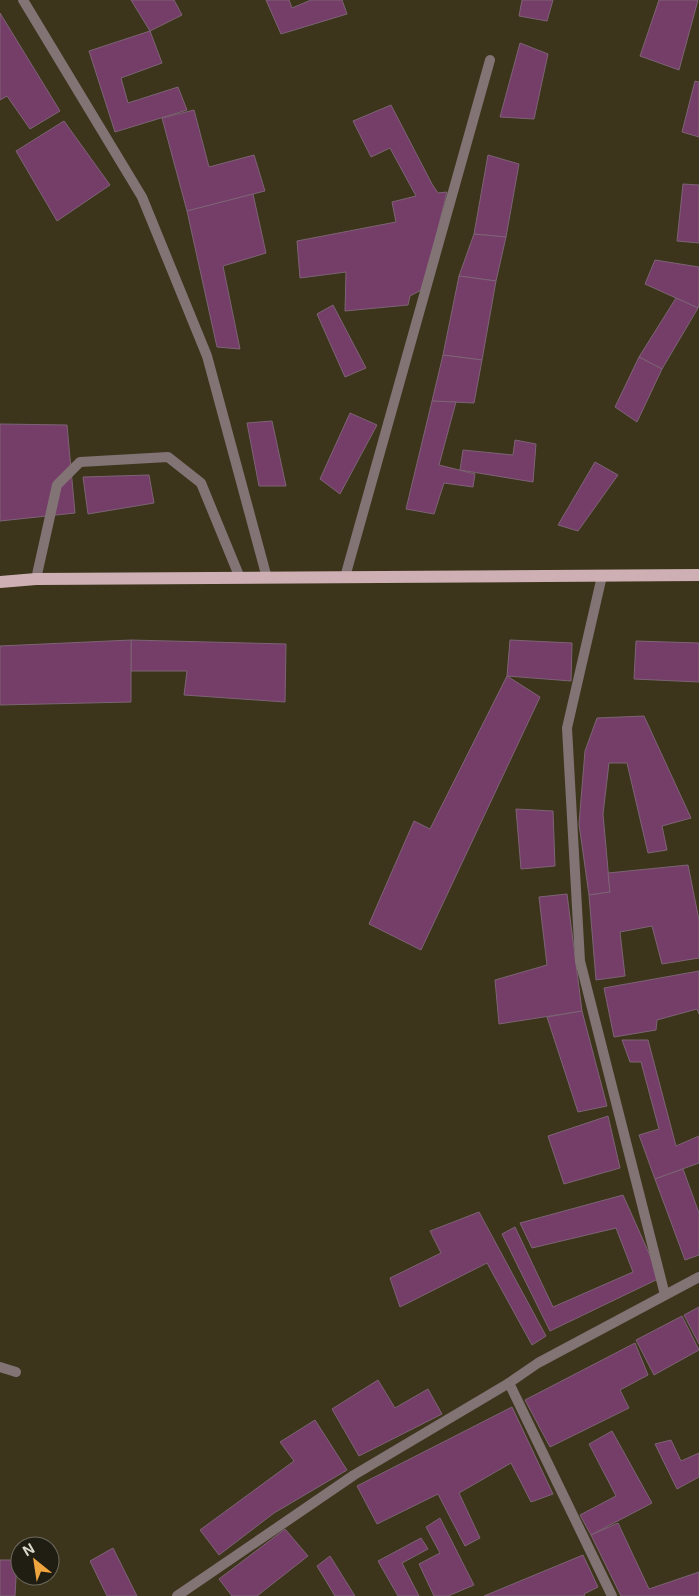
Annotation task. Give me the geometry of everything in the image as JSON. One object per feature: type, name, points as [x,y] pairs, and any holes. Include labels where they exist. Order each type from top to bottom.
[{"type":"main road","points":[[0,582],[36,579],[699,575]]},
{"type":"street","points":[[23,0],[142,198],[207,356],[267,578]]},
{"type":"street","points":[[345,577],[490,60]]},
{"type":"street","points":[[36,579],[57,484],[80,462],[168,457],[201,483],[240,578]]},
{"type":"street","points":[[602,576],[568,728],[580,961],[665,1296]]},
{"type":"street","points":[[177,1596],[354,1475],[509,1383],[538,1363],[699,1277]]},
{"type":"street","points":[[0,1367],[16,1372]]},
{"type":"street","points":[[509,1383],[612,1596]]},
{"type":"building","points":[[131,0],[174,0],[182,15],[150,31]]},
{"type":"building","points":[[266,0],[289,0],[292,8],[311,0],[342,0],[347,14],[281,34]]},
{"type":"building","points":[[522,0],[553,0],[547,21],[519,16]]},
{"type":"building","points":[[659,0],[698,0],[679,70],[640,56]]},
{"type":"building","points":[[0,13],[60,111],[30,129],[7,96],[0,100]]},
{"type":"building","points":[[150,31],[162,63],[121,78],[128,103],[178,87],[187,110],[115,132],[89,51]]},
{"type":"building","points":[[520,43],[548,54],[534,119],[500,117]]},
{"type":"building","points":[[695,81],[699,82],[699,137],[682,132]]},
{"type":"building","points":[[391,105],[432,184],[438,193],[447,192],[423,289],[410,296],[408,305],[345,311],[346,272],[300,278],[297,241],[396,222],[392,202],[416,196],[390,148],[371,157],[353,121]]},
{"type":"building","points":[[194,110],[209,167],[254,155],[265,191],[187,211],[162,118]]},
{"type":"building","points":[[64,121],[110,185],[57,221],[16,151]]},
{"type":"building","points":[[488,155],[519,164],[506,237],[474,234]]},
{"type":"building","points":[[683,184],[699,185],[699,243],[677,241]]},
{"type":"building","points":[[253,194],[266,253],[223,266],[240,349],[217,347],[187,211]]},
{"type":"building","points":[[474,234],[506,237],[496,281],[459,276]]},
{"type":"building","points":[[655,260],[699,267],[698,308],[645,284]]},
{"type":"building","points":[[459,276],[496,281],[482,360],[443,355]]},
{"type":"building","points":[[676,298],[698,308],[662,369],[639,357]]},
{"type":"building","points":[[333,305],[366,368],[345,377],[317,314]]},
{"type":"building","points":[[443,355],[482,360],[474,403],[432,401]]},
{"type":"building","points":[[639,357],[662,369],[637,422],[615,407]]},
{"type":"building","points":[[432,401],[456,402],[439,465],[475,474],[473,487],[444,483],[434,514],[406,509]]},
{"type":"building","points":[[350,413],[377,425],[340,494],[320,479]]},
{"type":"building","points":[[272,421],[286,486],[259,486],[247,423]]},
{"type":"building","points":[[0,424],[67,425],[75,513],[0,521]]},
{"type":"building","points":[[515,440],[536,444],[533,482],[460,470],[463,450],[513,455]]},
{"type":"building","points":[[595,462],[618,475],[578,531],[558,525]]},
{"type":"building","points":[[149,475],[154,503],[88,514],[83,477]]},
{"type":"building","points":[[131,640],[286,644],[285,702],[184,695],[187,671],[131,671]]},
{"type":"building","points":[[131,640],[131,702],[0,705],[0,646]]},
{"type":"building","points":[[510,640],[572,643],[571,681],[507,676]]},
{"type":"building","points":[[636,641],[699,643],[699,682],[634,679]]},
{"type":"building","points":[[507,676],[540,697],[421,950],[369,924],[414,821],[430,829]]},
{"type":"building","points":[[644,716],[691,818],[662,826],[667,850],[648,853],[627,763],[609,763],[603,814],[610,892],[589,895],[579,824],[585,751],[597,718]]},
{"type":"building","points":[[516,809],[553,811],[555,866],[521,869]]},
{"type":"building","points":[[688,865],[699,920],[699,958],[662,964],[652,926],[620,932],[625,976],[596,980],[589,895],[610,892],[608,873]]},
{"type":"building","points":[[567,894],[582,1011],[499,1024],[495,980],[547,965],[539,897]]},
{"type":"building","points":[[699,971],[699,1014],[697,1009],[657,1020],[656,1030],[614,1037],[604,988]]},
{"type":"building","points":[[582,1011],[607,1106],[578,1112],[547,1017]]},
{"type":"building","points":[[622,1040],[648,1040],[676,1146],[699,1136],[699,1163],[655,1179],[639,1135],[659,1129],[641,1062],[630,1062]]},
{"type":"building","points":[[608,1116],[620,1168],[564,1184],[548,1136]]},
{"type":"building","points":[[683,1169],[699,1213],[699,1255],[685,1260],[655,1179]]},
{"type":"building","points":[[623,1195],[660,1278],[550,1331],[502,1234],[515,1227],[553,1307],[633,1272],[616,1228],[532,1248],[520,1223]]},
{"type":"building","points":[[479,1212],[546,1336],[532,1345],[487,1263],[400,1307],[390,1278],[441,1253],[430,1231]]},
{"type":"building","points":[[699,1307],[699,1344],[684,1315]]},
{"type":"building","points":[[682,1316],[699,1350],[654,1375],[636,1340]]},
{"type":"building","points":[[635,1343],[648,1375],[620,1390],[629,1408],[550,1447],[525,1400]]},
{"type":"building","points":[[378,1380],[395,1408],[428,1389],[442,1414],[359,1456],[332,1409]]},
{"type":"building","points":[[512,1407],[553,1494],[531,1502],[511,1463],[459,1493],[480,1538],[465,1546],[438,1494],[377,1524],[357,1486]]},
{"type":"building","points":[[315,1420],[347,1470],[274,1513],[219,1555],[200,1530],[294,1461],[280,1442]]},
{"type":"building","points":[[612,1431],[652,1503],[591,1535],[580,1515],[616,1496],[589,1444]]},
{"type":"building","points":[[671,1440],[681,1461],[699,1453],[699,1477],[677,1489],[655,1444]]},
{"type":"building","points":[[440,1518],[474,1585],[448,1596],[434,1596],[419,1564],[440,1553],[426,1527]]},
{"type":"building","points":[[618,1523],[649,1589],[699,1572],[699,1596],[621,1596],[591,1535]]},
{"type":"building","points":[[285,1529],[308,1556],[257,1596],[232,1596],[219,1579]]},
{"type":"building","points":[[421,1538],[428,1549],[402,1563],[419,1596],[398,1596],[378,1561]]},
{"type":"building","points":[[113,1548],[137,1596],[107,1596],[90,1561]]},
{"type":"building","points":[[583,1555],[598,1587],[584,1594],[585,1596],[484,1596]]},
{"type":"building","points":[[330,1556],[355,1596],[335,1596],[317,1566]]},
{"type":"building","points":[[0,1560],[10,1560],[10,1586],[16,1586],[15,1596],[0,1596]]}]
